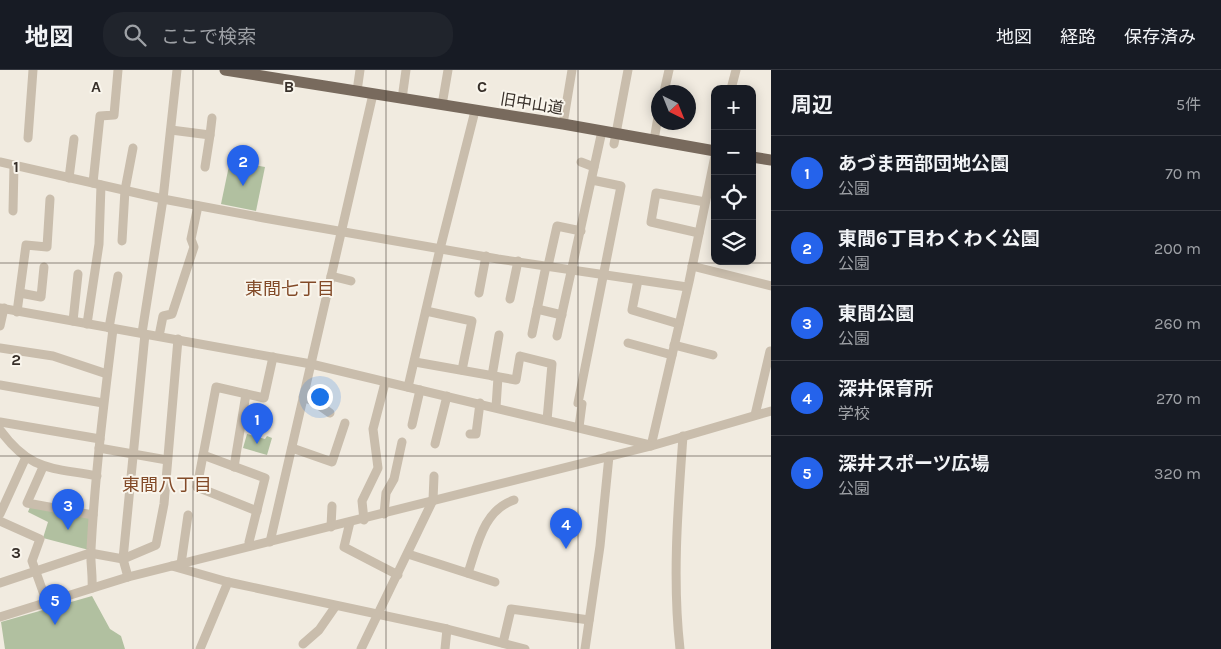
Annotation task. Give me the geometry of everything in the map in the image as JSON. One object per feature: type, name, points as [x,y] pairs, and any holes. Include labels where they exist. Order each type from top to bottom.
[{"type":"main road","name":"旧中山道","points":[[225,70],[269,74],[402,99],[562,124],[588,132],[602,131],[615,139],[654,140],[711,150]]},
{"type":"street","points":[[28,138],[33,70]]},
{"type":"street","points":[[88,324],[99,244],[97,184],[100,116],[114,115],[118,70]]},
{"type":"street","points":[[128,577],[123,559],[144,333],[163,199],[177,70]]},
{"type":"street","points":[[357,91],[360,70]]},
{"type":"street","points":[[402,99],[406,70]]},
{"type":"street","points":[[442,105],[448,70]]},
{"type":"street","points":[[562,124],[572,70]]},
{"type":"street","points":[[615,139],[628,70]]},
{"type":"street","points":[[666,85],[669,70]]},
{"type":"street","points":[[733,85],[736,70]]},
{"type":"street","points":[[270,542],[373,94]]},
{"type":"street","points":[[408,387],[416,362],[440,249],[475,111]]},
{"type":"street","points":[[205,167],[212,118]]},
{"type":"street","points":[[170,130],[210,135]]},
{"type":"street","points":[[654,140],[656,130]]},
{"type":"street","points":[[557,336],[602,131]]},
{"type":"street","points":[[69,178],[74,139]]},
{"type":"street","points":[[122,242],[125,190],[132,148]]},
{"type":"street","points":[[0,162],[198,206],[440,249],[687,287]]},
{"type":"street","points":[[580,162],[594,167]]},
{"type":"street","points":[[13,212],[14,165]]},
{"type":"street","points":[[650,446],[679,324],[711,174]]},
{"type":"street","points":[[579,427],[582,404],[578,403],[621,186],[592,180]]},
{"type":"street","points":[[699,233],[651,222],[656,192],[705,202]]},
{"type":"street","points":[[17,312],[26,245],[47,247],[50,199]]},
{"type":"street","points":[[159,336],[163,316],[172,314],[194,247],[191,239],[198,206]]},
{"type":"street","points":[[532,334],[556,226],[581,231]]},
{"type":"street","points":[[479,293],[486,256]]},
{"type":"street","points":[[510,299],[518,261]]},
{"type":"street","points":[[692,266],[771,286]]},
{"type":"street","points":[[20,293],[41,296],[44,267]]},
{"type":"street","points":[[73,321],[78,274]]},
{"type":"street","points":[[92,588],[90,553],[93,515],[103,403],[118,276]]},
{"type":"street","points":[[331,276],[351,281]]},
{"type":"street","points":[[638,280],[632,310],[679,324]]},
{"type":"street","points":[[0,326],[2,308],[178,339],[311,364],[385,383],[480,403],[650,446]]},
{"type":"street","points":[[537,309],[562,315]]},
{"type":"street","points":[[426,311],[472,320],[462,370]]},
{"type":"street","points":[[496,407],[495,376],[499,335]]},
{"type":"street","points":[[0,583],[90,553],[123,559],[156,545],[164,504],[178,339]]},
{"type":"street","points":[[628,343],[672,355]]},
{"type":"street","points":[[674,345],[713,356]]},
{"type":"street","points":[[0,348],[53,356],[107,374]]},
{"type":"street","points":[[755,415],[770,350]]},
{"type":"street","points":[[416,362],[516,380],[520,356],[552,364],[547,420]]},
{"type":"street","points":[[257,511],[197,487],[216,387],[264,398],[273,357]]},
{"type":"street","points":[[364,520],[362,501],[378,468],[373,428],[385,383]]},
{"type":"street","points":[[0,385],[103,403]]},
{"type":"street","points":[[412,426],[420,390]]},
{"type":"street","points":[[234,467],[246,394]]},
{"type":"street","points":[[435,444],[447,396]]},
{"type":"street","points":[[303,397],[314,401],[330,413]]},
{"type":"street","points":[[470,434],[476,434],[480,403]]},
{"type":"street","points":[[0,617],[128,577],[364,520],[433,500],[650,446],[771,411]]},
{"type":"street","points":[[0,422],[100,444],[133,454],[167,460]]},
{"type":"street","points":[[292,448],[332,462],[345,423]]},
{"type":"street","points":[[0,432],[15,450],[43,468],[97,476]]},
{"type":"street","points":[[680,649],[677,622],[678,499],[683,436]]},
{"type":"street","points":[[384,514],[386,493],[394,479],[402,442]]},
{"type":"street","points":[[203,456],[265,478],[249,542],[250,546]]},
{"type":"street","points":[[585,649],[600,546],[609,456]]},
{"type":"street","points":[[0,514],[26,457]]},
{"type":"street","points":[[43,468],[27,503],[93,515]]},
{"type":"street","points":[[361,649],[433,500],[434,476]]},
{"type":"street","points":[[468,573],[485,524],[506,503],[514,500]]},
{"type":"street","points":[[331,527],[332,506]]},
{"type":"street","points":[[177,565],[188,515]]},
{"type":"street","points":[[0,521],[40,539],[32,561],[47,603]]},
{"type":"street","points":[[350,522],[344,547],[398,575]]},
{"type":"street","points":[[408,554],[495,582]]},
{"type":"street","points":[[177,565],[228,582],[335,607],[447,629],[525,649]]},
{"type":"street","points":[[200,649],[228,582]]},
{"type":"street","points":[[303,644],[319,630],[335,607]]},
{"type":"street","points":[[503,643],[511,609],[588,620]]},
{"type":"street","points":[[446,649],[447,629]]},
{"type":"green space","points":[[230,161],[265,167],[256,211],[221,204]]},
{"type":"green space","points":[[247,434],[265,439],[267,436],[272,438],[267,455],[243,448]]},
{"type":"green space","points":[[30,507],[91,518],[89,550],[43,538],[48,522],[28,512]]},
{"type":"green space","points":[[92,596],[110,629],[121,636],[125,649],[5,649],[1,622]]},
{"type":"place","name":"東間6丁目わくわく公園","points":[[243,186]]},
{"type":"place","name":"あづま西部団地公園","points":[[257,444]]},
{"type":"place","name":"東間公園","points":[[68,530]]},
{"type":"place","name":"深井保育所","points":[[566,549]]},
{"type":"place","name":"深井スポーツ広場","points":[[55,625]]},
{"type":"district","name":"東間七丁目","points":[[290,289]]},
{"type":"district","name":"東間八丁目","points":[[167,485]]}]
